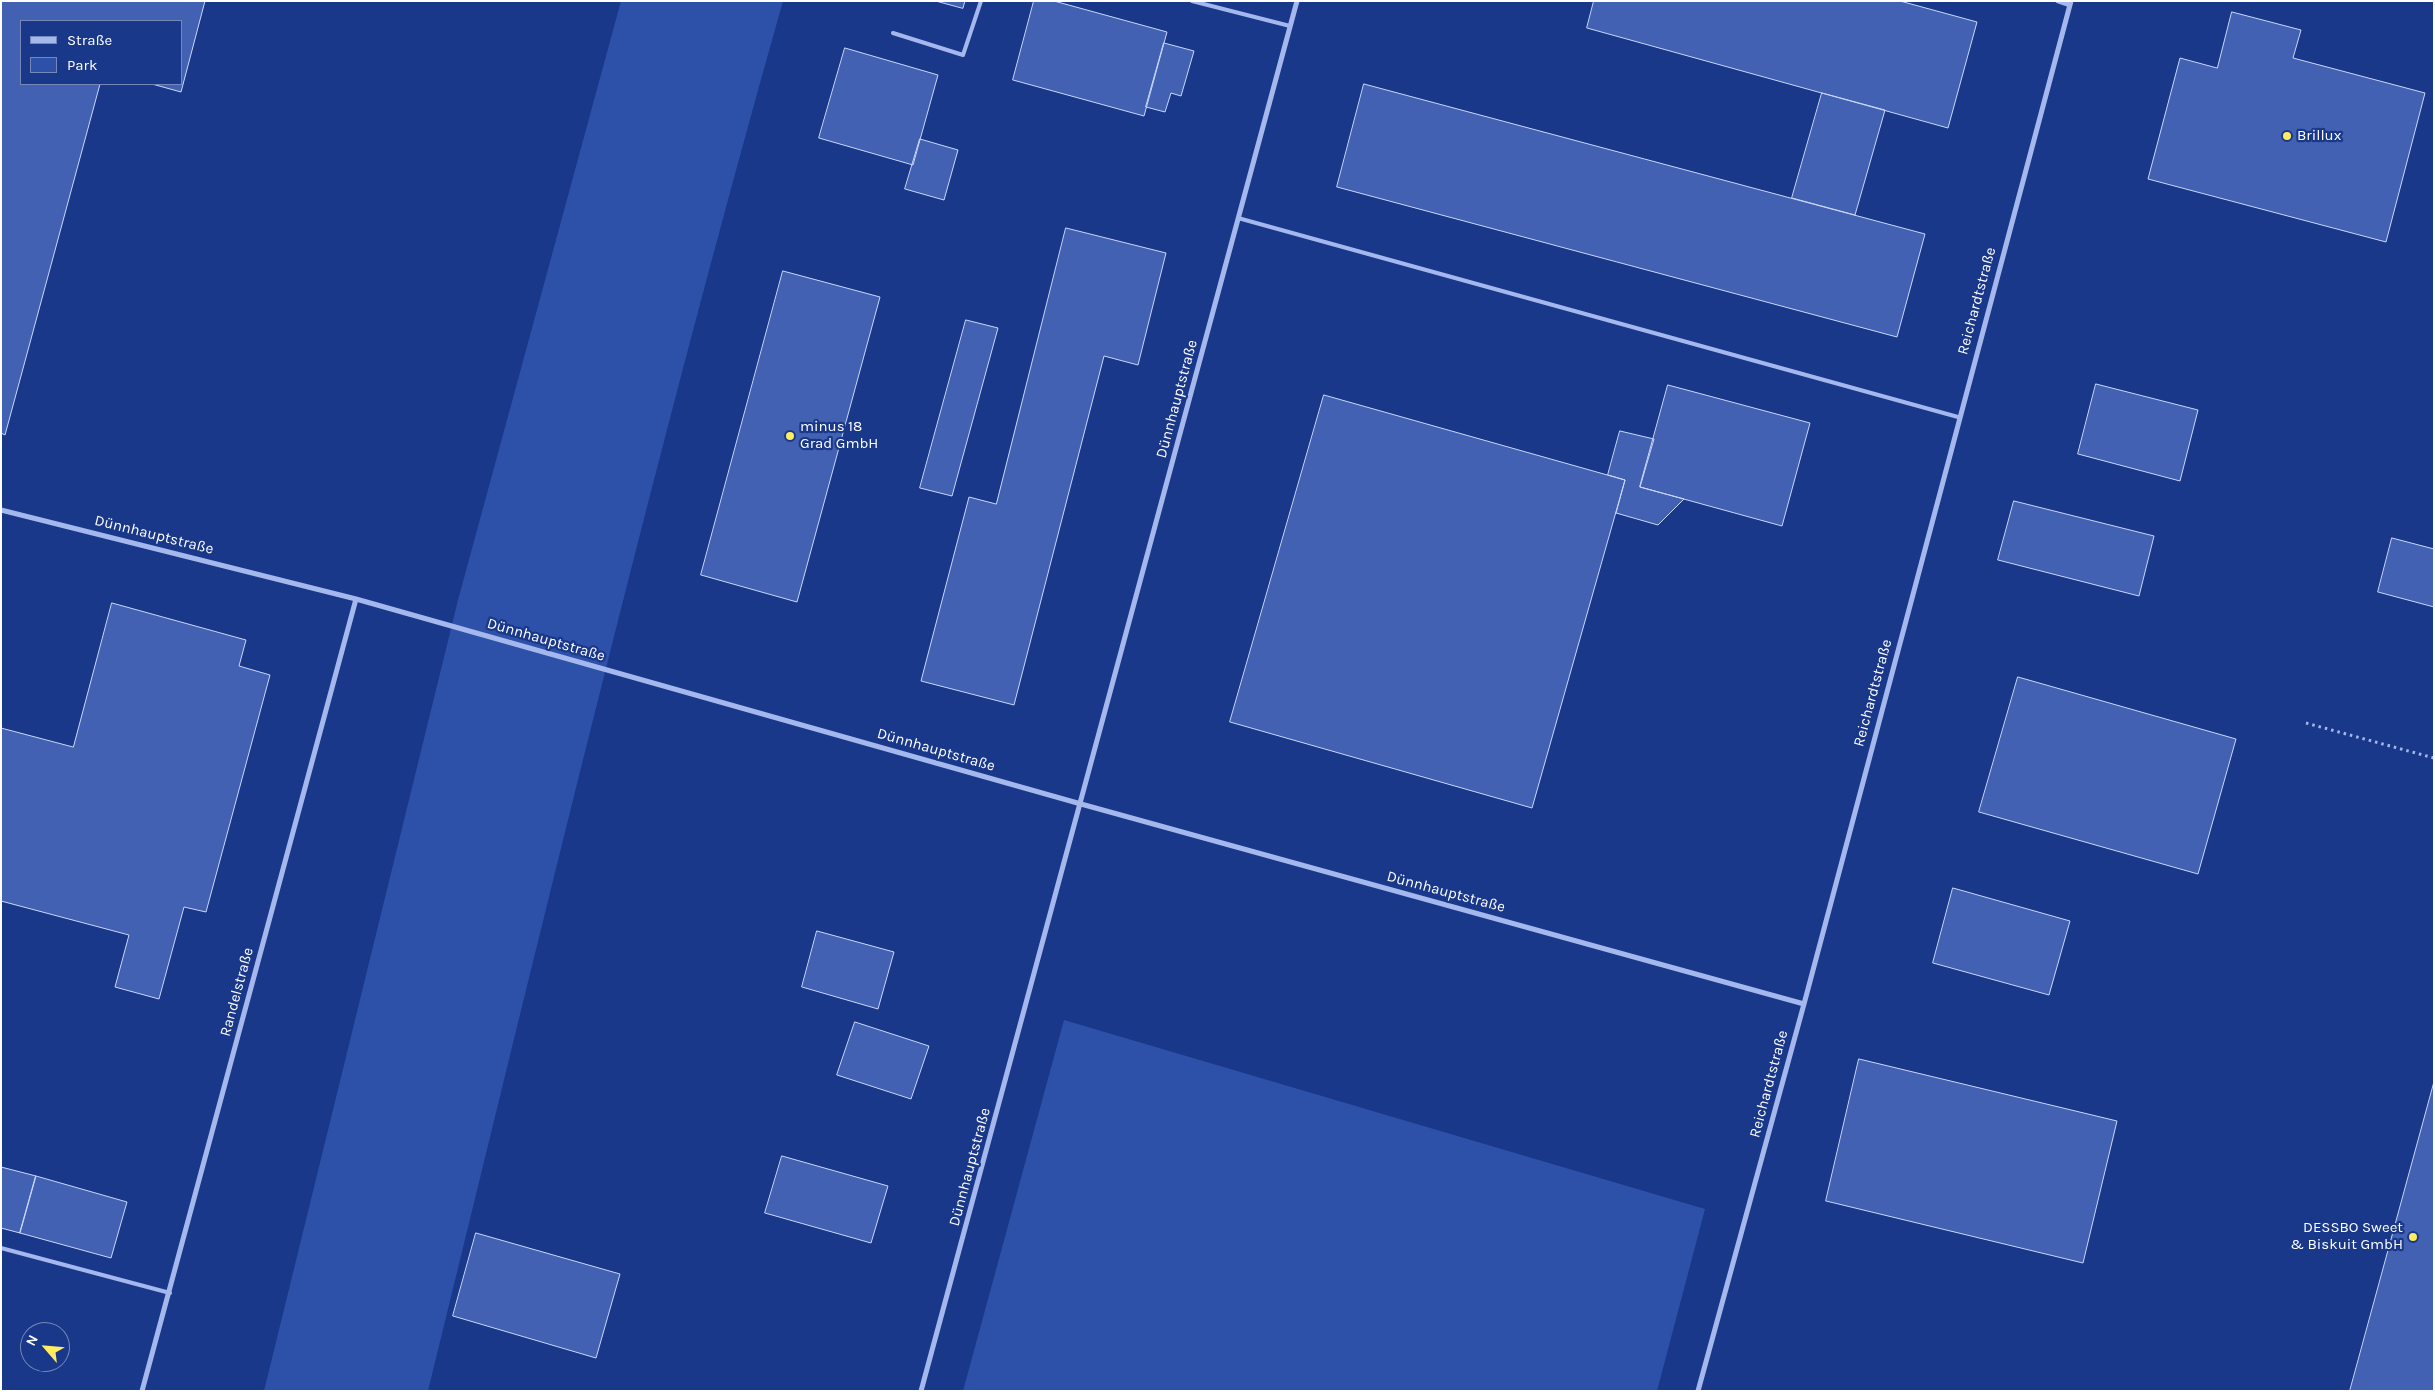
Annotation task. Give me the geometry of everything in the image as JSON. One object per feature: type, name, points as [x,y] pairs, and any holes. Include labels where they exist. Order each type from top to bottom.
[{"type":"street","name":"Dünnhauptstraße","points":[[921,1391],[1297,1]]},
{"type":"street","points":[[2058,1],[2070,3]]},
{"type":"street","name":"Reichardtstraße","points":[[1698,1391],[1804,1004],[1958,417],[2070,3]]},
{"type":"street","name":"Dünnhauptstraße","points":[[1,510],[356,599],[1081,804],[1804,1004]]},
{"type":"street","name":"Randelstraße","points":[[142,1391],[356,599]]},
{"type":"lane","points":[[893,33],[963,55],[980,1]]},
{"type":"lane","points":[[1192,1],[1290,26]]},
{"type":"lane","points":[[1238,218],[1958,417]]},
{"type":"lane","points":[[1,1248],[170,1293]]},
{"type":"path","points":[[2306,723],[2434,758]]},
{"type":"green space","points":[[621,1],[783,1],[735,174],[644,520],[556,868],[428,1391],[264,1391],[458,600]]},
{"type":"green space","points":[[1064,1020],[1705,1209],[1657,1391],[963,1391]]},
{"type":"building","points":[[1,1],[205,1],[181,92],[156,85],[182,85],[182,20],[20,20],[20,85],[100,85],[5,435],[1,433]]},
{"type":"building","points":[[936,1],[965,1],[963,8]]},
{"type":"building","points":[[1034,1],[1054,1],[1167,32],[1144,116],[1013,80]]},
{"type":"building","points":[[1594,1],[1900,1],[1977,22],[1948,128],[1587,28]]},
{"type":"building","name":"Brillux","points":[[2232,12],[2301,30],[2293,58],[2425,93],[2386,242],[2148,179],[2180,58],[2217,68]]},
{"type":"building","points":[[1164,43],[1194,51],[1181,96],[1171,93],[1165,112],[1146,107]]},
{"type":"building","points":[[845,48],[938,75],[913,165],[819,138]]},
{"type":"building","points":[[1364,84],[1925,234],[1897,337],[1337,187]]},
{"type":"building","points":[[1822,93],[1885,110],[1855,215],[1792,198]]},
{"type":"building","points":[[920,139],[958,150],[944,200],[905,189]]},
{"type":"building","points":[[1066,228],[1166,253],[1138,365],[1104,356],[1014,705],[921,681],[969,497],[996,504]]},
{"type":"building","name":"minus 18 Grad GmbH","points":[[783,271],[880,297],[797,602],[701,575]]},
{"type":"building","points":[[966,320],[998,328],[952,496],[920,488]]},
{"type":"building","points":[[2096,384],[2198,410],[2180,481],[2078,454]]},
{"type":"building","points":[[1668,385],[1810,423],[1782,526],[1640,487]]},
{"type":"building","points":[[1324,395],[1625,480],[1532,808],[1230,722]]},
{"type":"building","points":[[1620,431],[1654,439],[1640,487],[1684,499],[1658,525],[1616,513],[1625,480],[1608,475]]},
{"type":"building","points":[[2014,501],[2154,536],[2139,596],[1998,560]]},
{"type":"building","points":[[2392,538],[2434,549],[2434,607],[2378,592]]},
{"type":"building","points":[[112,603],[246,640],[239,666],[270,675],[206,912],[184,907],[159,999],[115,987],[129,935],[1,901],[1,728],[73,747]]},
{"type":"building","points":[[2018,677],[2236,739],[2198,874],[1979,812]]},
{"type":"building","points":[[1953,888],[2070,921],[2049,995],[1933,963]]},
{"type":"building","points":[[817,931],[894,952],[878,1009],[802,987]]},
{"type":"building","points":[[855,1022],[929,1046],[911,1099],[837,1075]]},
{"type":"building","points":[[1859,1059],[2117,1121],[2083,1263],[1826,1201]]},
{"type":"building","name":"DESSBO Sweet & Biskuit GmbH","points":[[2434,1082],[2434,1391],[2350,1391]]},
{"type":"building","points":[[782,1156],[888,1186],[871,1243],[765,1213]]},
{"type":"building","points":[[1,1167],[36,1176],[20,1233],[1,1228]]},
{"type":"building","points":[[36,1176],[127,1202],[111,1258],[20,1233]]},
{"type":"building","points":[[476,1233],[620,1274],[596,1358],[453,1316]]},
{"type":"place","name":"Brillux","points":[[2287,136]]},
{"type":"place","name":"minus 18 Grad GmbH","points":[[790,436]]},
{"type":"place","name":"DESSBO Sweet & Biskuit GmbH","points":[[2413,1237]]}]
